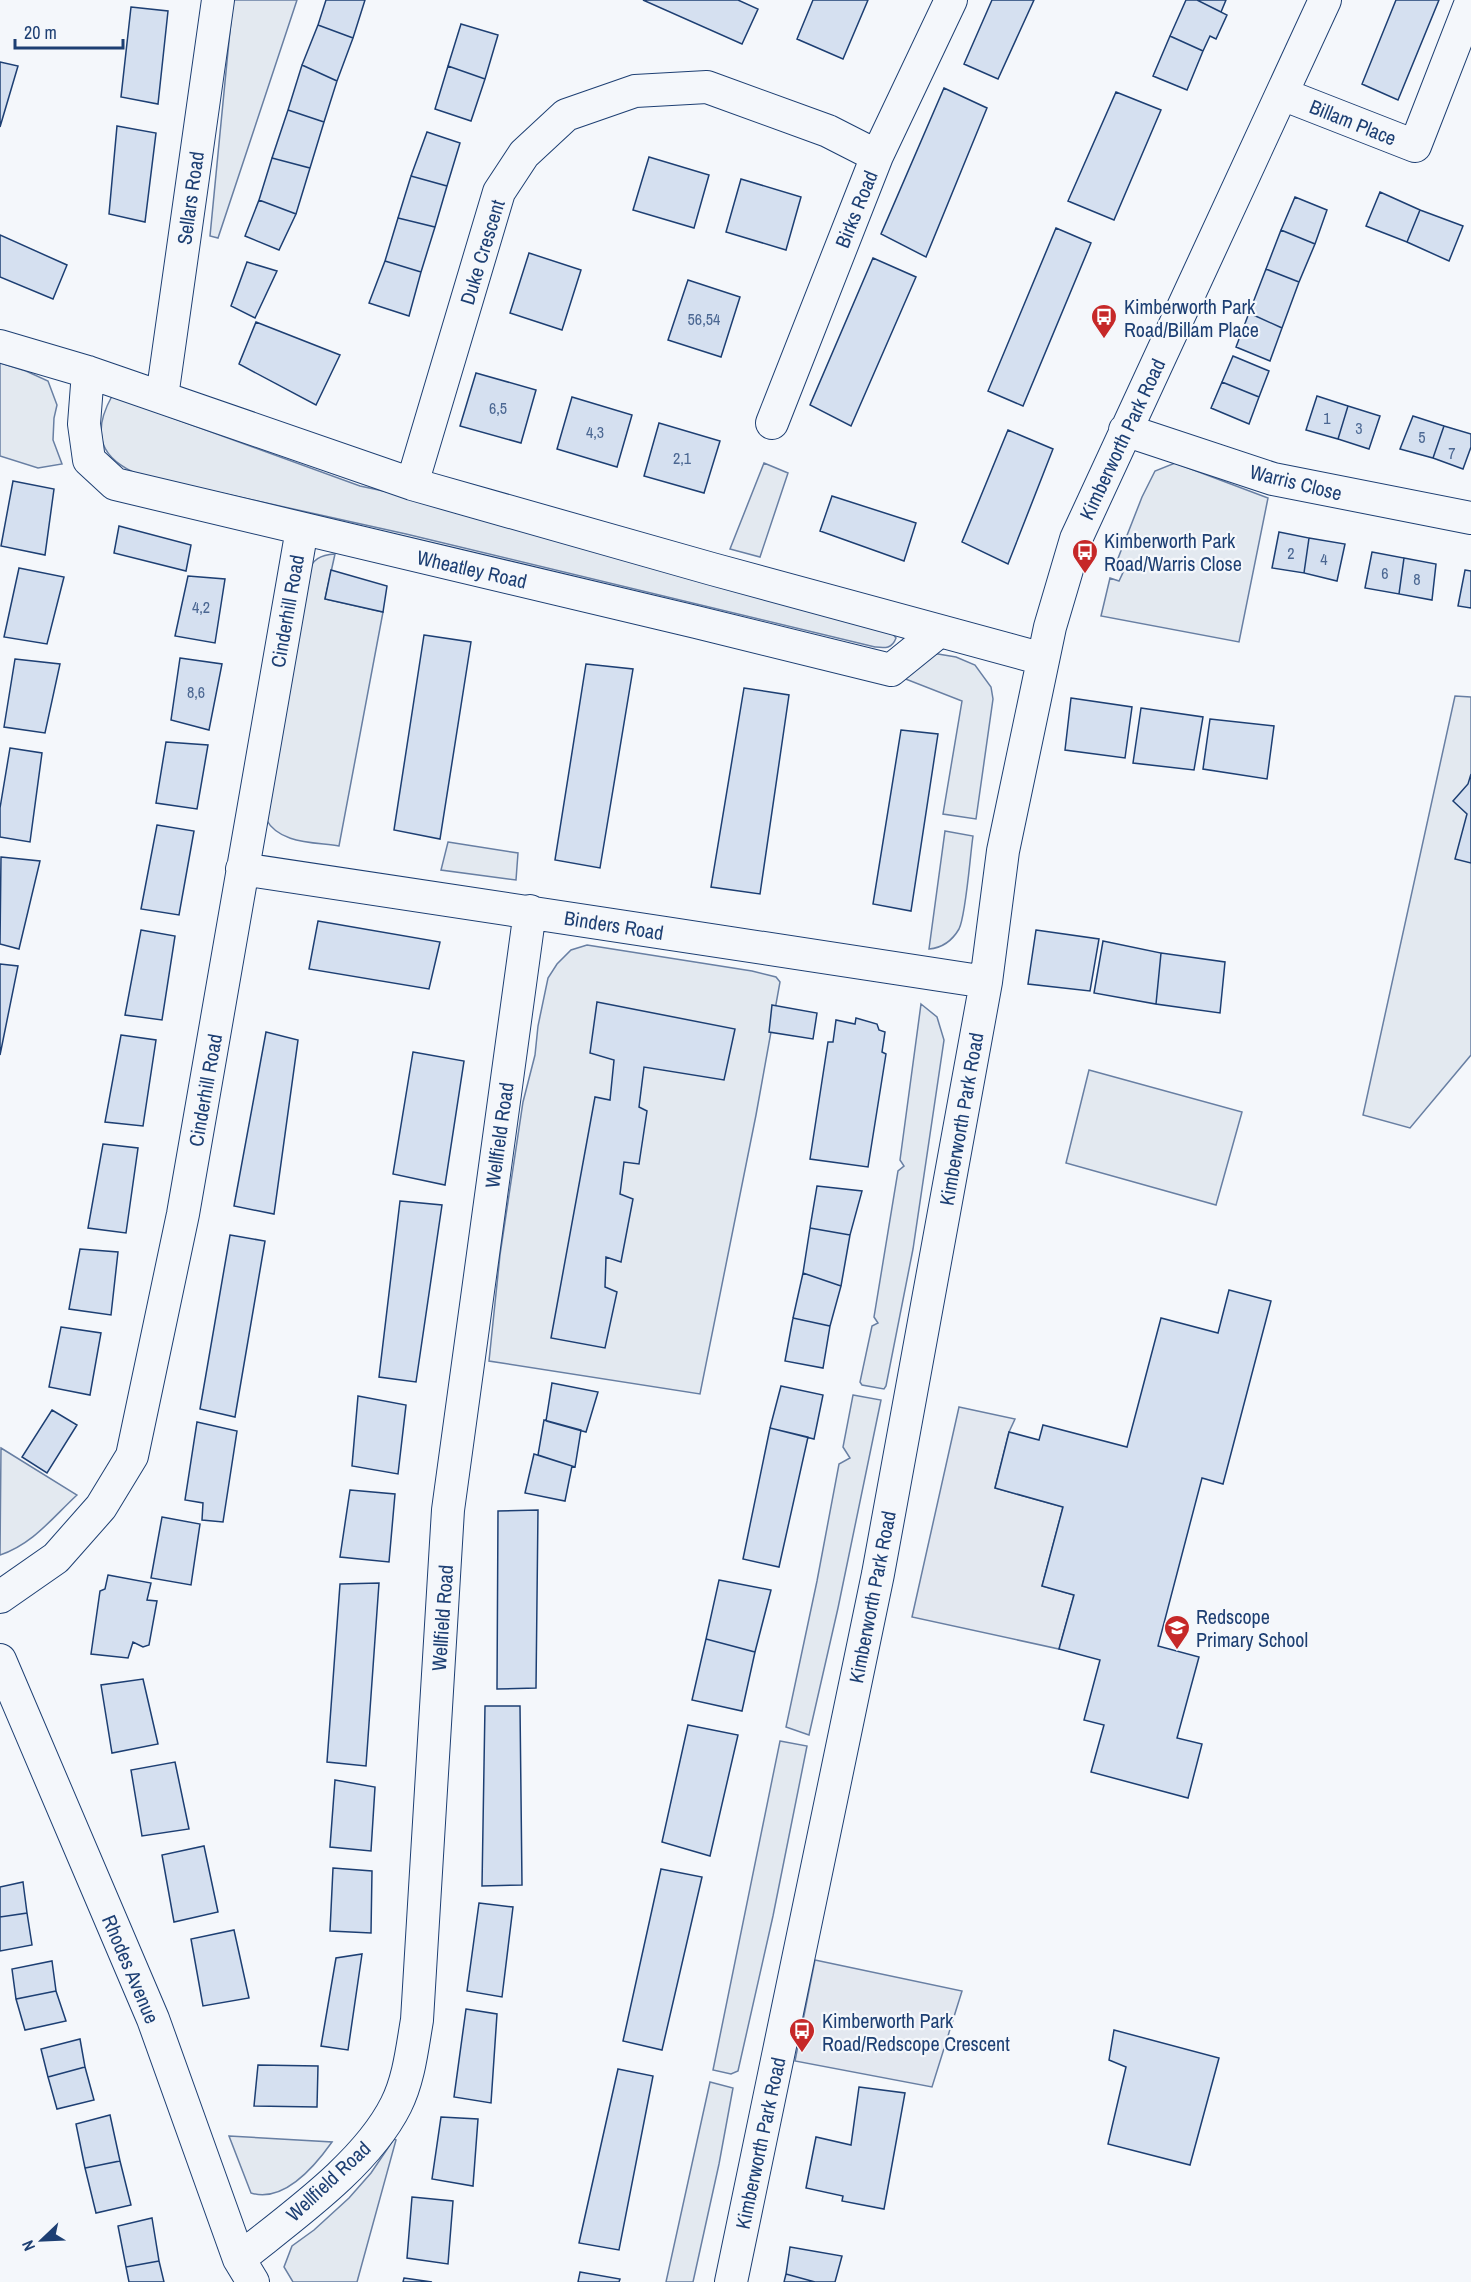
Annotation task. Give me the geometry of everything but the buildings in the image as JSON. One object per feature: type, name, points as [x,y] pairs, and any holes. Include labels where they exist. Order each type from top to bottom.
[{"type":"street","name":"Sellars Road","points":[[162,397],[218,0]]},
{"type":"street","name":"Birks Road","points":[[772,423],[877,156],[951,0]]},
{"type":"street","name":"Kimberworth Park Road","points":[[731,2282],[878,1574],[986,982],[1003,851],[1050,627],[1076,539],[1325,0]]},
{"type":"street","name":"Billam Place","points":[[1282,93],[1415,147],[1471,3]]},
{"type":"street","name":"Duke Crescent","points":[[412,484],[500,192],[524,154],[566,115],[635,91],[707,87],[828,131],[877,156]]},
{"type":"street","points":[[0,346],[88,372],[412,484],[938,632],[1043,659]]},
{"type":"street","name":"Wheatley Road","points":[[88,372],[84,423],[88,460],[115,484],[891,670],[938,632]]},
{"type":"street","name":"Warris Close","points":[[1125,430],[1273,479],[1471,519]]},
{"type":"street","name":"Cinderhill Road","points":[[0,1597],[56,1558],[101,1507],[132,1456],[183,1214],[302,529]]},
{"type":"street","name":"Binders Road","points":[[242,869],[986,982]]},
{"type":"street","name":"Wellfield Road","points":[[246,2271],[318,2194],[367,2147],[396,2105],[410,2062],[417,2020],[448,1510],[530,911]]},
{"type":"street","name":"Rhodes Avenue","points":[[0,1660],[153,2019],[246,2271]]},
{"type":"shaded area","points":[[233,0],[297,0],[218,238],[210,236]]},
{"type":"shaded area","points":[[0,363],[48,381],[57,405],[53,440],[62,464],[38,468],[0,456]]},
{"type":"shaded area","points":[[112,396],[360,486],[416,498],[893,634],[896,638],[890,646],[875,647],[406,534],[140,475],[126,469],[116,461],[103,444],[102,422]]},
{"type":"shaded area","points":[[764,463],[788,473],[760,557],[730,549]]},
{"type":"shaded area","points":[[1175,463],[1268,498],[1239,642],[1101,616],[1110,578],[1119,581],[1126,566],[1117,561],[1142,497],[1155,471]]},
{"type":"shaded area","points":[[335,554],[325,599],[383,612],[339,846],[288,837],[279,833],[266,819],[307,573],[318,559],[325,555]]},
{"type":"shaded area","points":[[932,653],[956,657],[975,665],[991,687],[993,699],[976,819],[943,814],[962,701],[903,678]]},
{"type":"shaded area","points":[[1455,696],[1471,697],[1471,1055],[1410,1128],[1363,1115]]},
{"type":"shaded area","points":[[945,831],[973,836],[966,899],[959,929],[946,943],[929,949]]},
{"type":"shaded area","points":[[448,842],[518,853],[516,880],[441,870]]},
{"type":"shaded area","points":[[587,945],[752,971],[776,977],[780,982],[700,1394],[489,1361],[500,1255],[523,1102],[535,1055],[538,1026],[548,978],[557,964],[571,950]]},
{"type":"shaded area","points":[[921,1004],[937,1017],[944,1040],[913,1249],[884,1389],[862,1385],[860,1382],[872,1326],[878,1323],[874,1317],[898,1171],[904,1166],[900,1160]]},
{"type":"shaded area","points":[[1089,1070],[1242,1112],[1216,1205],[1066,1163]]},
{"type":"shaded area","points":[[853,1395],[881,1400],[809,1735],[786,1727],[839,1464],[850,1458],[843,1447]]},
{"type":"shaded area","points":[[959,1407],[1015,1419],[1009,1432],[995,1488],[1063,1507],[1042,1586],[1074,1595],[1059,1649],[912,1617]]},
{"type":"shaded area","points":[[1,1448],[77,1495],[32,1537],[0,1555]]},
{"type":"shaded area","points":[[780,1741],[807,1746],[773,1916],[738,2071],[731,2074],[713,2070]]},
{"type":"shaded area","points":[[815,1960],[962,1991],[932,2087],[795,2061]]},
{"type":"shaded area","points":[[710,2082],[733,2088],[719,2164],[693,2282],[666,2282]]},
{"type":"shaded area","points":[[229,2136],[332,2142],[317,2162],[298,2180],[287,2188],[263,2195],[251,2193]]},
{"type":"shaded area","points":[[394,2139],[396,2140],[357,2282],[293,2282],[284,2267],[292,2246],[314,2230],[349,2198],[371,2173]]},
{"type":"place","name":"Kimberworth Park Road/Billam Place","points":[[1104,340]]},
{"type":"place","name":"Kimberworth Park Road/Warris Close","points":[[1085,575]]},
{"type":"place","name":"Redscope Primary School","points":[[1177,1651]]},
{"type":"place","name":"Kimberworth Park Road/Redscope Crescent","points":[[802,2054]]}]
